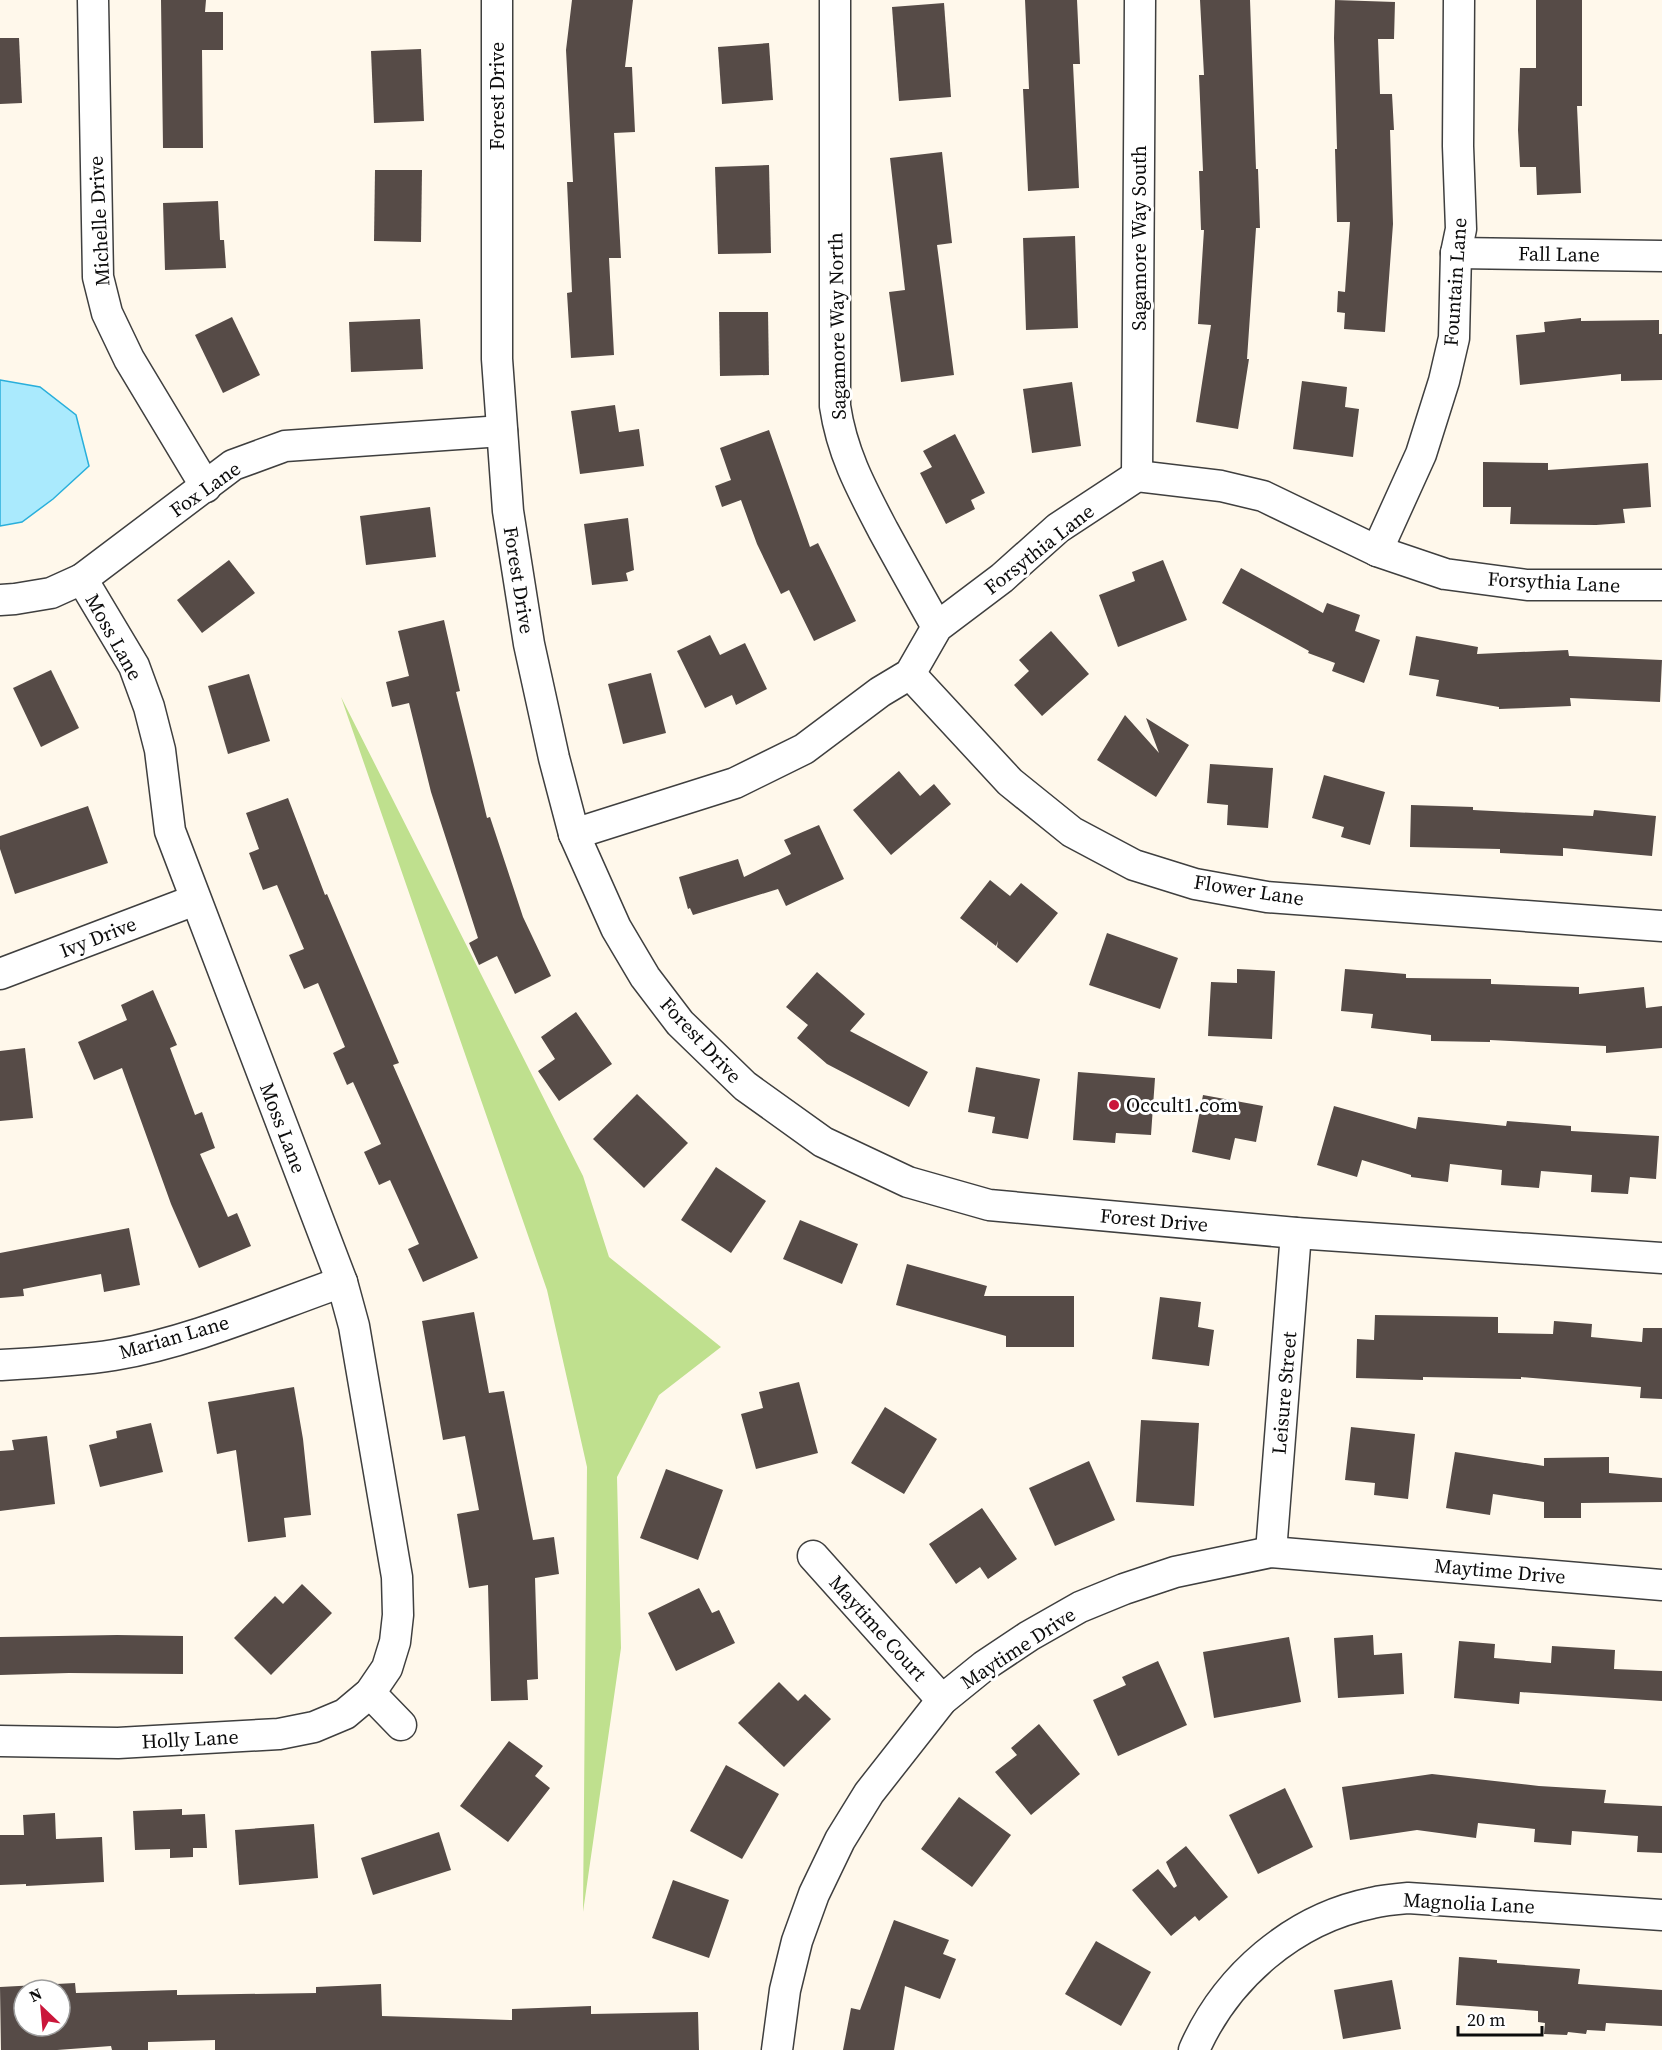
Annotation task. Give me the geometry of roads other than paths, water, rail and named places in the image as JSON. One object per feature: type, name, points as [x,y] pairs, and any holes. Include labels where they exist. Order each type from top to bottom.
[{"type":"street","name":"Michelle Drive","points":[[93,0],[98,277],[107,313],[129,359],[206,487]]},
{"type":"street","name":"Forest Drive","points":[[497,0],[497,359],[508,511],[529,644],[554,758],[574,834],[616,928],[645,977],[680,1023],[745,1086],[823,1142],[908,1182],[989,1205],[1296,1233],[1662,1258]]},
{"type":"street","name":"Sagamore Way North","points":[[835,0],[835,406],[839,432],[854,474],[938,627]]},
{"type":"street","name":"Sagamore Way South","points":[[1137,476],[1140,0]]},
{"type":"street","name":"Fountain Lane","points":[[1377,551],[1420,454],[1444,381],[1454,338],[1456,253],[1461,229],[1458,146],[1459,0]]},
{"type":"street","name":"Fall Lane","points":[[1456,253],[1662,256]]},
{"type":"street","name":"Fox Lane","points":[[0,600],[51,592],[82,579],[232,465],[285,446],[502,430]]},
{"type":"street","name":"Forsythia Lane","points":[[574,834],[735,783],[804,749],[879,692],[910,674],[938,627],[1002,578],[1058,528],[1137,476],[1221,486],[1263,496],[1377,551],[1445,574],[1527,585],[1662,585]]},
{"type":"street","name":"Moss Lane","points":[[82,579],[134,666],[149,707],[160,750],[170,831],[342,1282],[354,1326],[397,1577],[398,1615],[395,1642],[387,1668],[370,1693]]},
{"type":"street","name":"Flower Lane","points":[[910,674],[1010,782],[1072,832],[1134,865],[1196,884],[1267,897],[1662,926]]},
{"type":"street","name":"Ivy Drive","points":[[0,974],[195,900]]},
{"type":"street","name":"Leisure Street","points":[[1271,1552],[1296,1233]]},
{"type":"street","name":"Marian Lane","points":[[0,1365],[45,1363],[115,1355],[186,1337],[342,1282]]},
{"type":"street","name":"Maytime Drive","points":[[777,2050],[785,1990],[797,1941],[814,1894],[840,1840],[869,1793],[942,1700],[984,1666],[1029,1636],[1080,1607],[1175,1572],[1271,1552],[1662,1585]]},
{"type":"street","name":"Maytime Court","points":[[813,1556],[942,1700]]},
{"type":"street","points":[[370,1693],[401,1725]]},
{"type":"street","name":"Holly Lane","points":[[0,1742],[118,1743],[279,1734],[314,1727],[345,1714],[370,1693]]},
{"type":"street","name":"Magnolia Lane","points":[[1194,2050],[1202,2031],[1226,1995],[1254,1964],[1285,1939],[1321,1919],[1371,1903],[1408,1898],[1662,1915]]},
{"type":"water","points":[[0,380],[40,387],[76,415],[89,466],[53,499],[22,522],[0,526]]},
{"type":"place","name":"Occult1.com","points":[[1114,1105]]}]
